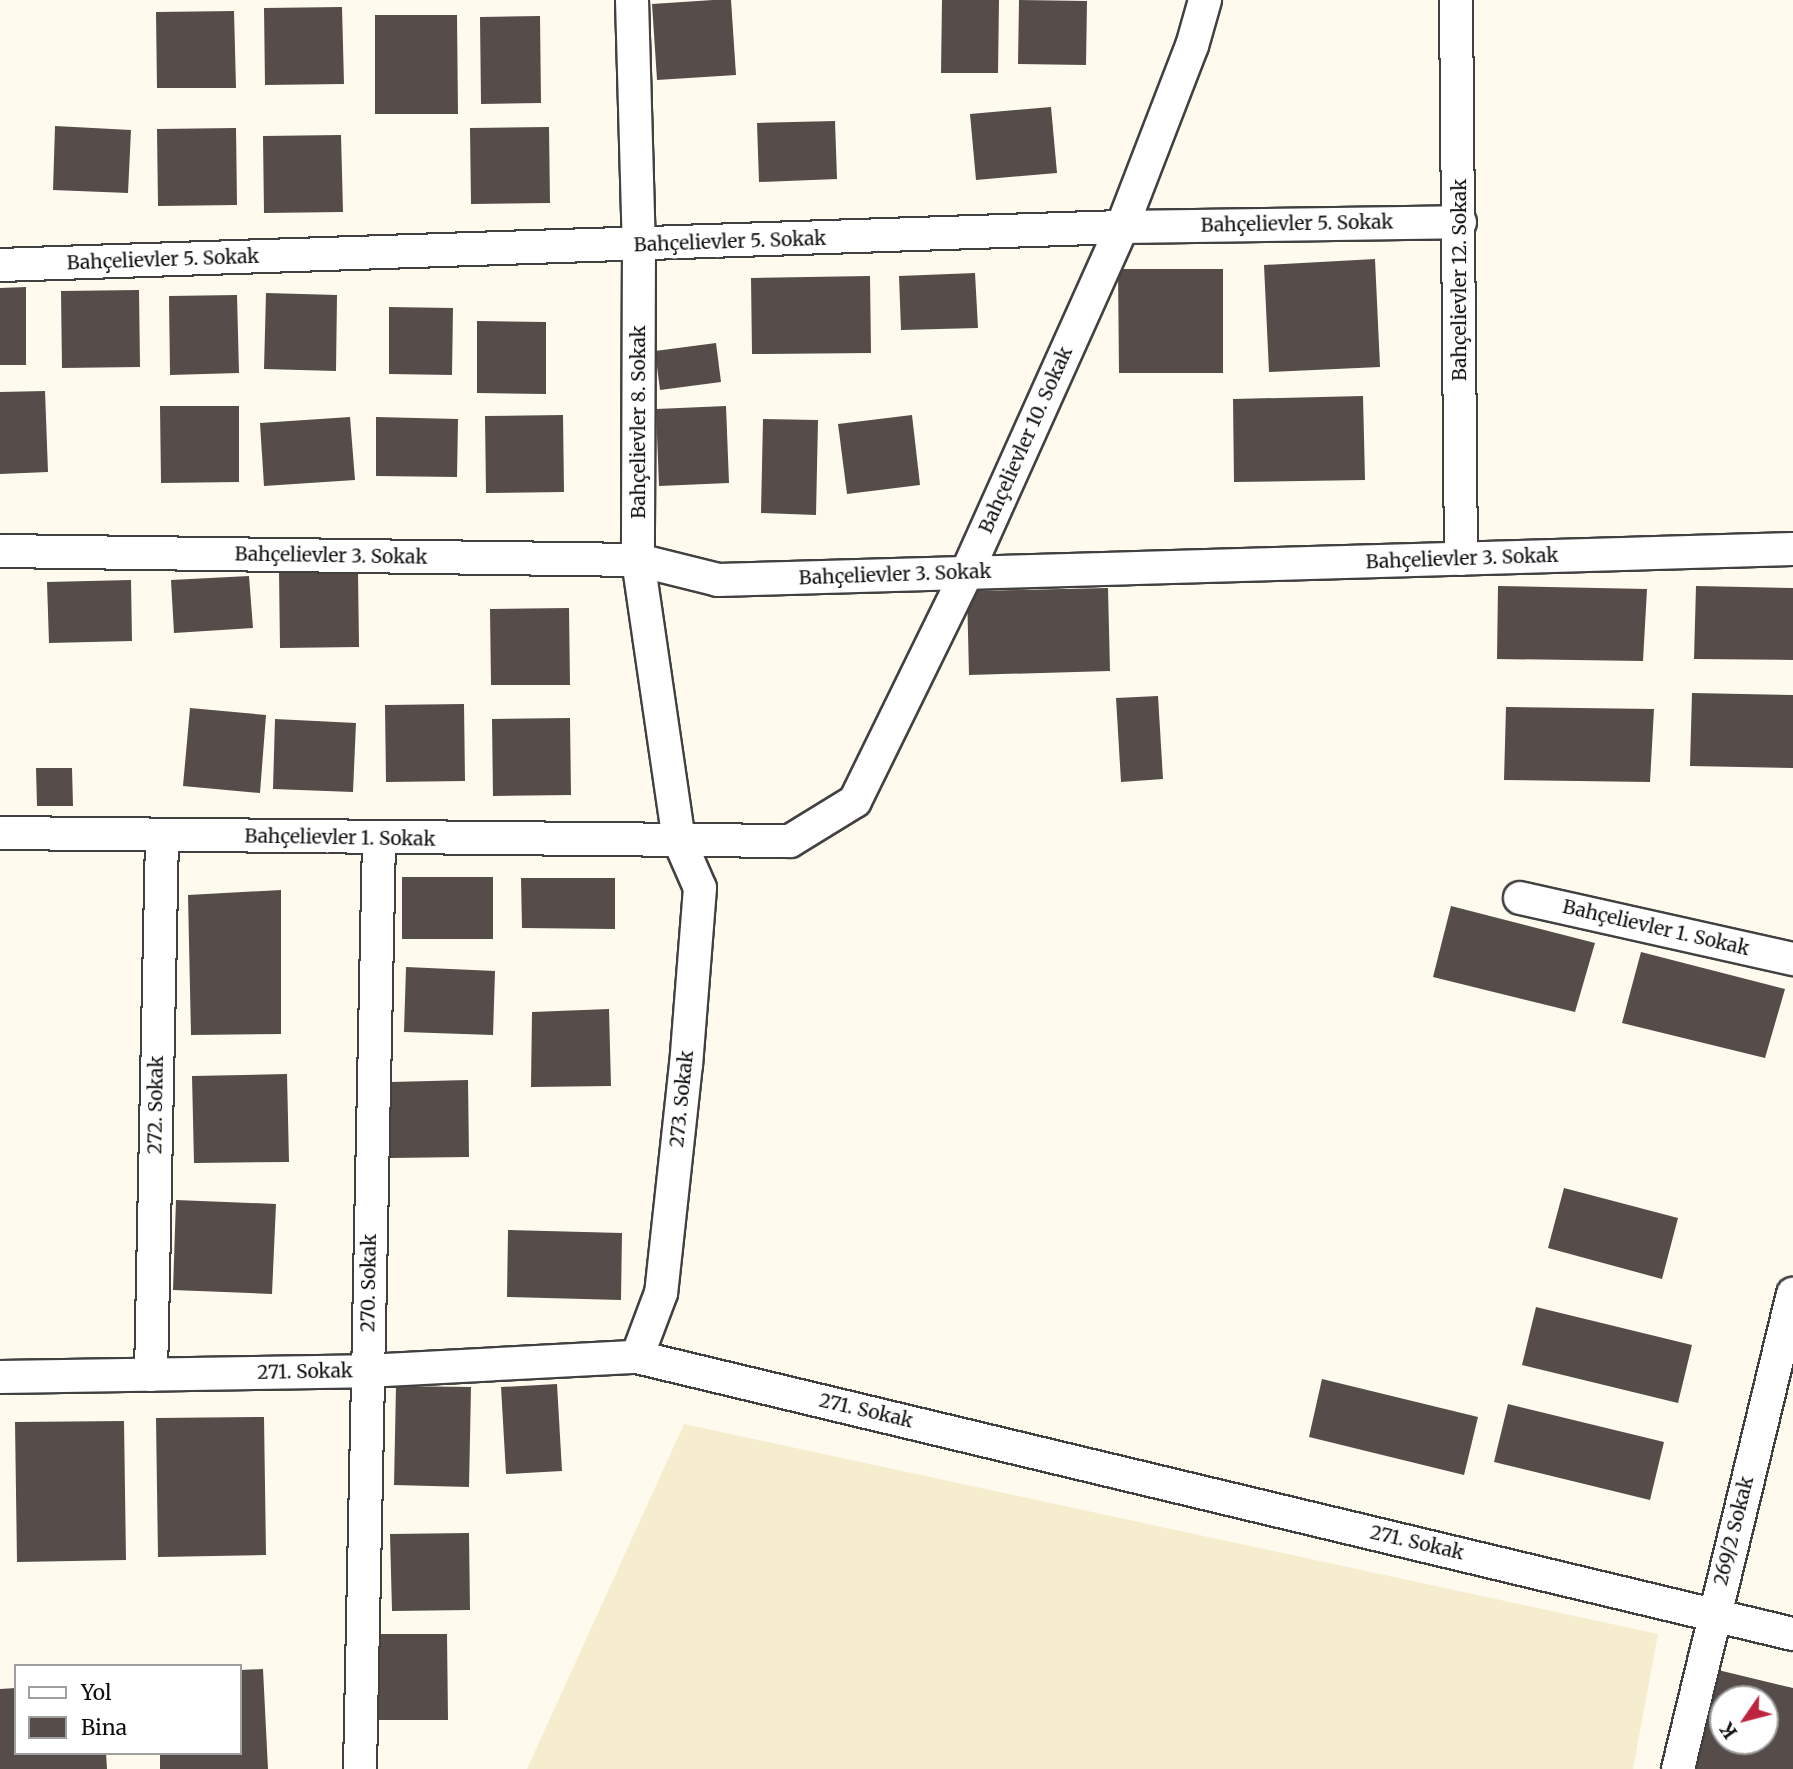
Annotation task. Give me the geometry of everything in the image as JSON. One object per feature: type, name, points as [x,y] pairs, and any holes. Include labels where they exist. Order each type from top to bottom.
[{"type":"street","name":"Bahçelievler 8. Sokak","points":[[632,0],[639,245],[638,560],[679,840]]},
{"type":"street","name":"Bahçelievler 10. Sokak","points":[[790,841],[855,801],[967,572],[1122,227],[1192,46],[1205,0]]},
{"type":"street","name":"Bahçelievler 12. Sokak","points":[[1456,0],[1461,559]]},
{"type":"street","name":"Bahçelievler 5. Sokak","points":[[0,265],[1122,227],[1460,222]]},
{"type":"street","name":"Bahçelievler 3. Sokak","points":[[0,551],[638,560],[718,580],[1793,549]]},
{"type":"street","name":"Bahçelievler 1. Sokak","points":[[0,833],[379,839],[790,841]]},
{"type":"street","name":"272. Sokak","points":[[151,1375],[162,836]]},
{"type":"street","name":"270. Sokak","points":[[360,1769],[366,1371],[379,839]]},
{"type":"street","name":"273. Sokak","points":[[637,1357],[661,1293],[694,969],[700,888],[679,840]]},
{"type":"street","name":"Bahçelievler 1. Sokak","points":[[1520,898],[1793,959]]},
{"type":"street","name":"269/2 Sokak","points":[[1678,1769],[1793,1294]]},
{"type":"street","name":"271. Sokak","points":[[0,1377],[366,1371],[637,1357],[1793,1634]]},
{"type":"shaded area","points":[[684,1424],[1658,1634],[1633,1769],[527,1769]]},
{"type":"building","points":[[731,0],[736,75],[657,80],[652,4]]},
{"type":"building","points":[[942,0],[999,0],[998,73],[941,73]]},
{"type":"building","points":[[1019,0],[1087,1],[1086,65],[1018,64]]},
{"type":"building","points":[[342,7],[344,84],[265,85],[264,8]]},
{"type":"building","points":[[234,11],[236,88],[157,88],[156,12]]},
{"type":"building","points":[[375,15],[457,15],[458,114],[375,114]]},
{"type":"building","points":[[540,16],[541,103],[481,104],[480,17]]},
{"type":"building","points":[[1051,107],[1057,173],[976,180],[970,114]]},
{"type":"building","points":[[835,121],[837,179],[759,182],[757,123]]},
{"type":"building","points":[[55,126],[131,130],[128,193],[53,190]]},
{"type":"building","points":[[549,127],[550,203],[471,204],[470,128]]},
{"type":"building","points":[[236,128],[237,205],[158,206],[157,129]]},
{"type":"building","points":[[341,135],[343,212],[264,213],[263,136]]},
{"type":"building","points":[[1375,259],[1380,367],[1269,372],[1264,265]]},
{"type":"building","points":[[1118,269],[1223,269],[1223,373],[1119,373]]},
{"type":"building","points":[[975,273],[978,328],[901,330],[899,276]]},
{"type":"building","points":[[870,276],[871,353],[752,354],[751,278]]},
{"type":"building","points":[[26,287],[26,365],[0,365],[0,288]]},
{"type":"building","points":[[139,290],[140,367],[62,368],[61,291]]},
{"type":"building","points":[[266,293],[337,295],[336,371],[264,369]]},
{"type":"building","points":[[237,295],[239,373],[170,375],[169,296]]},
{"type":"building","points":[[389,307],[453,308],[452,375],[389,374]]},
{"type":"building","points":[[477,321],[546,322],[546,394],[477,393]]},
{"type":"building","points":[[716,343],[721,382],[660,390],[655,351]]},
{"type":"building","points":[[45,391],[48,472],[0,474],[0,392]]},
{"type":"building","points":[[1363,396],[1365,480],[1234,482],[1233,399]]},
{"type":"building","points":[[160,406],[239,406],[239,482],[161,483]]},
{"type":"building","points":[[726,406],[729,483],[659,486],[656,409]]},
{"type":"building","points":[[563,415],[564,492],[486,493],[485,416]]},
{"type":"building","points":[[912,415],[920,485],[847,494],[838,424]]},
{"type":"building","points":[[350,417],[355,480],[264,486],[260,423]]},
{"type":"building","points":[[376,417],[458,419],[457,477],[376,476]]},
{"type":"building","points":[[763,419],[818,420],[816,515],[761,513]]},
{"type":"building","points":[[358,571],[359,647],[280,648],[279,572]]},
{"type":"building","points":[[249,576],[253,628],[174,633],[171,580]]},
{"type":"building","points":[[131,580],[132,641],[49,643],[47,582]]},
{"type":"building","points":[[1498,586],[1647,589],[1643,661],[1497,659]]},
{"type":"building","points":[[1696,586],[1793,588],[1793,660],[1694,659]]},
{"type":"building","points":[[1108,588],[1110,671],[969,675],[967,591]]},
{"type":"building","points":[[569,608],[570,685],[491,685],[490,609]]},
{"type":"building","points":[[1692,693],[1793,695],[1793,768],[1690,766]]},
{"type":"building","points":[[1158,696],[1163,779],[1121,782],[1116,698]]},
{"type":"building","points":[[464,704],[465,781],[386,782],[385,705]]},
{"type":"building","points":[[1506,707],[1654,709],[1650,782],[1504,780]]},
{"type":"building","points":[[190,708],[266,715],[260,793],[183,786]]},
{"type":"building","points":[[570,718],[571,795],[493,796],[492,719]]},
{"type":"building","points":[[275,719],[356,723],[353,792],[273,789]]},
{"type":"building","points":[[36,768],[72,768],[73,806],[37,806]]},
{"type":"building","points":[[402,877],[493,877],[493,939],[402,939]]},
{"type":"building","points":[[521,878],[615,878],[615,929],[522,928]]},
{"type":"building","points":[[281,890],[281,1034],[191,1035],[188,895]]},
{"type":"building","points":[[1451,906],[1595,943],[1575,1012],[1433,977]]},
{"type":"building","points":[[1641,952],[1785,989],[1765,1058],[1622,1023]]},
{"type":"building","points":[[406,967],[495,971],[493,1035],[404,1032]]},
{"type":"building","points":[[609,1009],[611,1086],[531,1087],[532,1012]]},
{"type":"building","points":[[287,1074],[289,1162],[194,1163],[192,1076]]},
{"type":"building","points":[[468,1080],[469,1157],[389,1158],[391,1082]]},
{"type":"building","points":[[1564,1188],[1678,1218],[1662,1279],[1548,1248]]},
{"type":"building","points":[[176,1200],[276,1204],[272,1294],[173,1290]]},
{"type":"building","points":[[508,1230],[622,1233],[621,1300],[507,1297]]},
{"type":"building","points":[[1536,1307],[1692,1345],[1678,1403],[1522,1365]]},
{"type":"building","points":[[1322,1379],[1478,1417],[1464,1475],[1309,1437]]},
{"type":"building","points":[[557,1384],[562,1471],[506,1474],[501,1387]]},
{"type":"building","points":[[396,1386],[471,1387],[469,1487],[394,1485]]},
{"type":"building","points":[[1508,1404],[1664,1442],[1650,1500],[1494,1462]]},
{"type":"building","points":[[264,1417],[266,1555],[158,1557],[156,1418]]},
{"type":"building","points":[[124,1421],[126,1560],[17,1562],[15,1422]]},
{"type":"building","points":[[469,1533],[470,1610],[392,1611],[390,1534]]},
{"type":"building","points":[[378,1634],[447,1634],[448,1720],[378,1720]]},
{"type":"building","points":[[263,1669],[268,1769],[160,1769],[160,1755],[242,1755],[242,1670]]},
{"type":"building","points":[[1718,1670],[1793,1688],[1793,1769],[1695,1769],[1709,1709],[1709,1755],[1779,1755],[1779,1685],[1715,1685]]},
{"type":"building","points":[[14,1688],[14,1755],[106,1755],[107,1769],[0,1769],[0,1689]]}]
